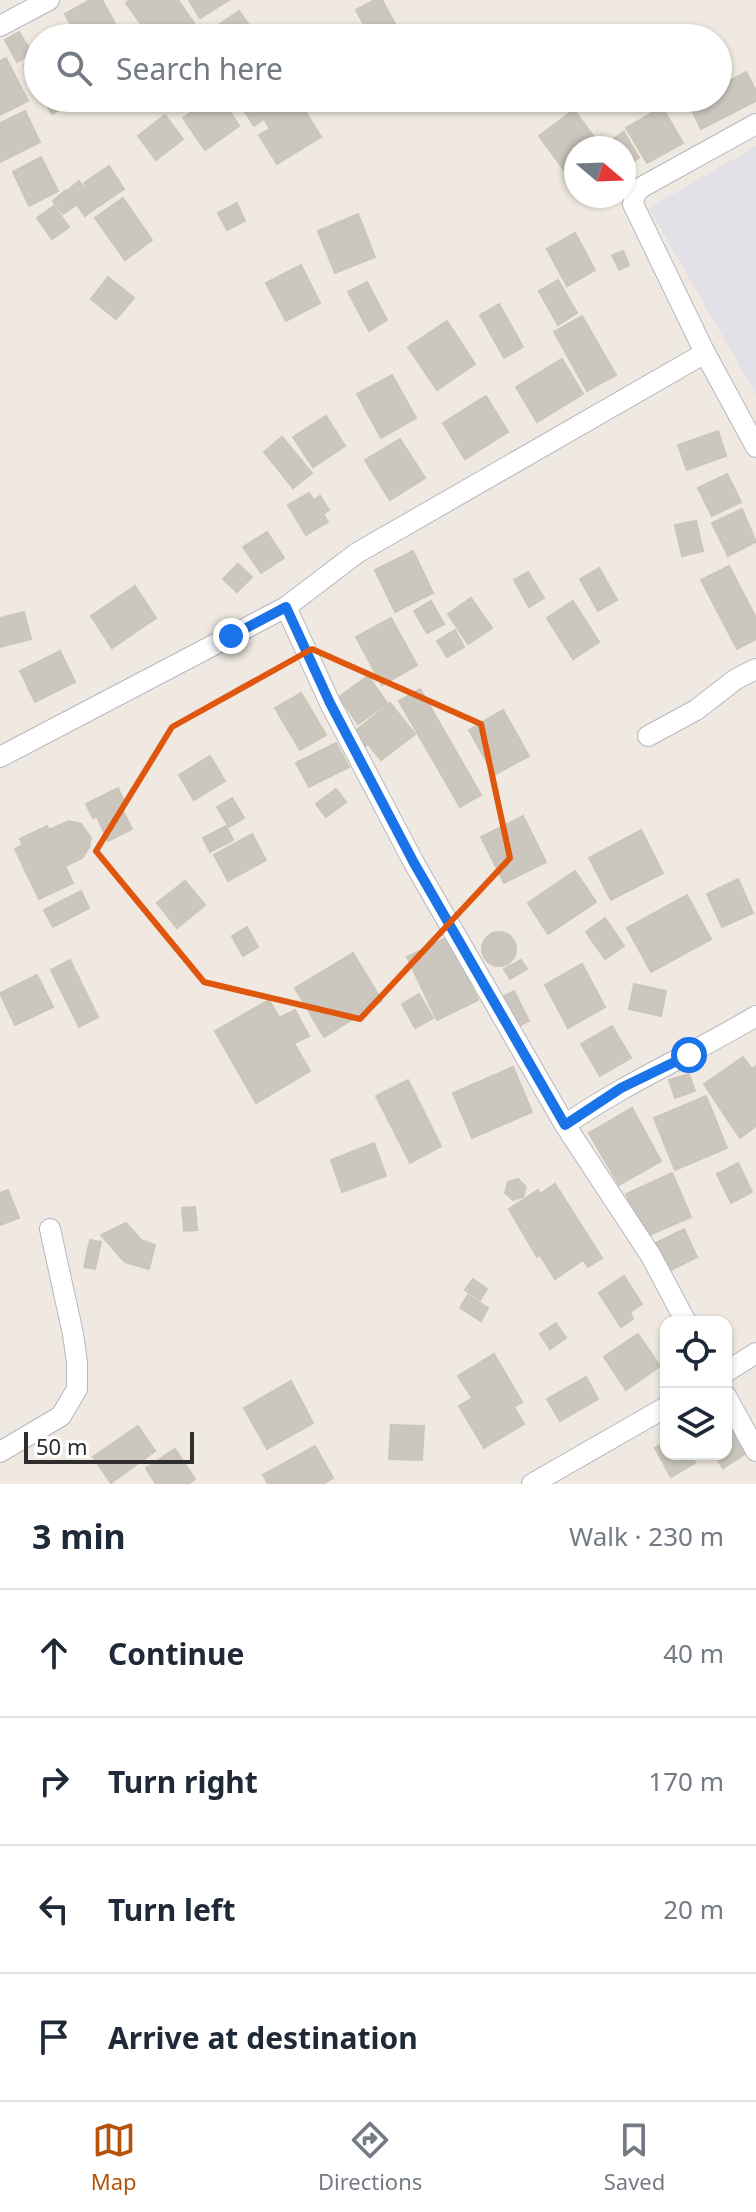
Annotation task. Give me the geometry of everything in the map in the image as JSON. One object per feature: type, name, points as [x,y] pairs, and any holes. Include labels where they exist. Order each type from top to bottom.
[{"type":"street","points":[[0,26],[49,0]]},
{"type":"street","points":[[756,124],[642,187],[635,194],[633,204],[705,353],[756,447]]},
{"type":"street","points":[[0,757],[286,607],[357,553],[705,353]]},
{"type":"street","points":[[286,607],[330,703],[414,863],[565,1125],[651,1256],[683,1316]]},
{"type":"street","points":[[648,736],[696,710],[736,679],[756,669]]},
{"type":"street","points":[[565,1125],[621,1088],[721,1038],[756,1016]]},
{"type":"street","points":[[0,1452],[61,1416],[77,1389],[73,1334],[50,1229]]},
{"type":"street","points":[[732,1368],[756,1353]]},
{"type":"street","points":[[732,1407],[756,1451]]},
{"type":"street","points":[[532,1484],[660,1410]]},
{"type":"highlighted area","points":[[312,649],[481,724],[510,858],[360,1019],[204,982],[96,851],[172,727]]},
{"type":"shaded area","points":[[756,146],[756,394],[649,208]]},
{"type":"building","points":[[90,0],[102,0],[115,24],[70,24],[65,14]]},
{"type":"building","points":[[129,0],[178,0],[195,24],[141,24],[126,3]]},
{"type":"building","points":[[189,0],[229,0],[200,18]]},
{"type":"building","points":[[375,0],[382,0],[395,24],[364,24],[356,10]]},
{"type":"building","points":[[239,11],[248,24],[220,24]]},
{"type":"building","points":[[19,32],[24,40],[24,58],[17,62],[5,40]]},
{"type":"building","points":[[6,58],[24,93],[24,103],[0,115],[0,61]]},
{"type":"building","points":[[746,72],[756,91],[756,101],[701,129],[693,112],[732,112],[732,80]]},
{"type":"building","points":[[25,112],[40,142],[0,162],[0,123]]},
{"type":"building","points":[[192,112],[230,112],[239,126],[205,150],[183,118]]},
{"type":"building","points":[[245,112],[306,112],[321,137],[277,164],[259,135],[270,129],[264,119],[254,126]]},
{"type":"building","points":[[575,112],[593,136],[564,136],[564,170],[539,136]]},
{"type":"building","points":[[653,112],[665,112],[683,143],[647,163],[636,145],[636,136],[631,136],[626,128]]},
{"type":"building","points":[[165,115],[183,139],[156,160],[138,136]]},
{"type":"building","points":[[41,157],[58,191],[29,206],[13,172]]},
{"type":"building","points":[[109,166],[124,189],[99,206],[84,183]]},
{"type":"building","points":[[79,181],[98,206],[85,216],[67,191]]},
{"type":"building","points":[[66,190],[77,204],[63,214],[53,201]]},
{"type":"building","points":[[123,198],[152,240],[125,260],[95,218]]},
{"type":"building","points":[[237,203],[245,221],[227,230],[218,213]]},
{"type":"building","points":[[54,206],[69,227],[52,239],[37,218]]},
{"type":"building","points":[[358,214],[375,257],[335,273],[318,231]]},
{"type":"building","points":[[575,233],[595,270],[567,286],[547,249]]},
{"type":"building","points":[[623,251],[629,265],[619,270],[612,255]]},
{"type":"building","points":[[301,265],[320,303],[286,321],[266,283]]},
{"type":"building","points":[[108,277],[134,298],[116,319],[91,299]]},
{"type":"building","points":[[558,280],[577,313],[558,325],[539,291]]},
{"type":"building","points":[[367,282],[387,320],[369,331],[348,292]]},
{"type":"building","points":[[499,304],[523,347],[504,358],[480,315]]},
{"type":"building","points":[[582,316],[616,375],[587,391],[554,332]]},
{"type":"building","points":[[447,321],[475,364],[437,390],[408,347]]},
{"type":"building","points":[[562,359],[583,394],[537,422],[516,387]]},
{"type":"building","points":[[392,375],[416,418],[381,438],[357,394]]},
{"type":"building","points":[[486,396],[508,432],[465,459],[443,423]]},
{"type":"building","points":[[326,416],[345,446],[313,467],[293,437]]},
{"type":"building","points":[[718,431],[726,456],[687,470],[678,445]]},
{"type":"building","points":[[282,437],[312,473],[293,488],[264,452]]},
{"type":"building","points":[[400,439],[425,478],[390,500],[365,460]]},
{"type":"building","points":[[727,474],[741,502],[712,516],[698,488]]},
{"type":"building","points":[[309,493],[314,500],[320,496],[329,510],[323,514],[328,522],[306,535],[288,505]]},
{"type":"building","points":[[742,509],[756,542],[728,556],[712,523]]},
{"type":"building","points":[[696,521],[703,551],[682,556],[675,525]]},
{"type":"building","points":[[267,532],[284,558],[261,573],[243,547]]},
{"type":"building","points":[[413,551],[433,593],[395,612],[375,570]]},
{"type":"building","points":[[238,564],[252,577],[237,592],[223,579]]},
{"type":"building","points":[[729,566],[756,618],[756,639],[737,649],[701,580]]},
{"type":"building","points":[[599,568],[617,600],[598,611],[580,579]]},
{"type":"building","points":[[528,572],[544,598],[529,607],[514,580]]},
{"type":"building","points":[[135,586],[156,618],[112,648],[91,616]]},
{"type":"building","points":[[471,598],[492,628],[468,644],[448,614]]},
{"type":"building","points":[[431,601],[444,624],[427,633],[414,611]]},
{"type":"building","points":[[573,601],[599,642],[573,659],[547,618]]},
{"type":"building","points":[[24,612],[31,639],[0,647],[0,618]]},
{"type":"building","points":[[391,618],[417,665],[382,685],[356,637]]},
{"type":"building","points":[[455,630],[464,647],[447,657],[437,641]]},
{"type":"building","points":[[60,651],[75,682],[35,702],[20,671]]},
{"type":"building","points":[[368,676],[387,703],[358,724],[339,697]]},
{"type":"building","points":[[420,689],[481,795],[460,807],[399,701]]},
{"type":"building","points":[[301,693],[326,735],[300,750],[275,708]]},
{"type":"building","points":[[390,703],[415,734],[381,760],[368,744],[364,747],[353,733]]},
{"type":"building","points":[[503,710],[529,756],[494,775],[469,730]]},
{"type":"building","points":[[336,743],[349,767],[309,787],[296,763]]},
{"type":"building","points":[[210,756],[225,781],[194,800],[179,775]]},
{"type":"building","points":[[118,788],[125,803],[120,805],[132,829],[108,841],[97,817],[93,818],[86,804]]},
{"type":"building","points":[[336,789],[346,802],[326,817],[316,804]]},
{"type":"building","points":[[232,798],[244,818],[229,827],[217,807]]},
{"type":"building","points":[[523,816],[546,862],[504,883],[481,837]]},
{"type":"building","points":[[69,821],[81,824],[91,838],[89,847],[82,858],[65,866],[73,883],[39,899],[15,849],[23,845],[20,839],[47,826],[49,830]]},
{"type":"building","points":[[226,826],[233,840],[210,852],[203,838]]},
{"type":"building","points":[[641,830],[663,873],[611,900],[589,858]]},
{"type":"building","points":[[252,834],[266,860],[228,881],[214,855]]},
{"type":"building","points":[[575,871],[596,902],[548,934],[528,903]]},
{"type":"building","points":[[738,879],[753,913],[722,927],[707,894]]},
{"type":"building","points":[[185,881],[205,905],[177,928],[157,903]]},
{"type":"building","points":[[81,891],[89,908],[53,927],[44,910]]},
{"type":"building","points":[[687,895],[711,939],[651,972],[627,928]]},
{"type":"building","points":[[605,918],[624,946],[605,959],[586,932]]},
{"type":"building","points":[[247,927],[258,947],[243,956],[232,936]]},
{"type":"building","points":[[499,932],[511,937],[516,949],[511,961],[499,966],[487,961],[482,949],[487,937]]},
{"type":"building","points":[[448,937],[478,1000],[437,1020],[407,957]]},
{"type":"building","points":[[353,953],[382,1001],[324,1037],[295,988]]},
{"type":"building","points":[[70,960],[98,1017],[79,1027],[51,970]]},
{"type":"building","points":[[521,960],[527,969],[510,979],[504,969]]},
{"type":"building","points":[[582,964],[605,1007],[568,1028],[545,985]]},
{"type":"building","points":[[37,975],[53,1007],[15,1025],[0,993]]},
{"type":"building","points":[[634,984],[666,991],[661,1016],[629,1009]]},
{"type":"building","points":[[514,991],[529,1021],[511,1030],[497,1000]]},
{"type":"building","points":[[419,994],[433,1018],[415,1028],[402,1004]]},
{"type":"building","points":[[269,1000],[310,1071],[256,1103],[215,1031]]},
{"type":"building","points":[[295,1010],[309,1036],[295,1043],[281,1017]]},
{"type":"building","points":[[612,1026],[631,1058],[600,1076],[581,1044]]},
{"type":"building","points":[[743,1057],[752,1069],[756,1066],[756,1126],[740,1138],[704,1084]]},
{"type":"building","points":[[513,1067],[532,1112],[472,1138],[453,1093]]},
{"type":"building","points":[[689,1074],[695,1091],[675,1098],[669,1080]]},
{"type":"building","points":[[408,1080],[441,1146],[410,1163],[376,1096]]},
{"type":"building","points":[[706,1096],[727,1148],[675,1170],[654,1118]]},
{"type":"building","points":[[632,1108],[661,1161],[619,1185],[589,1133]]},
{"type":"building","points":[[374,1143],[386,1176],[342,1192],[331,1160]]},
{"type":"building","points":[[738,1163],[752,1192],[731,1203],[717,1174]]},
{"type":"building","points":[[672,1173],[691,1217],[645,1237],[626,1194]]},
{"type":"building","points":[[518,1179],[526,1187],[523,1197],[513,1200],[505,1193],[508,1182]]},
{"type":"building","points":[[555,1184],[602,1258],[588,1267],[583,1260],[555,1279],[540,1255],[537,1257],[509,1209],[538,1190],[540,1194]]},
{"type":"building","points":[[8,1190],[19,1218],[0,1225],[0,1193]]},
{"type":"building","points":[[195,1207],[197,1230],[184,1231],[182,1208]]},
{"type":"building","points":[[126,1223],[141,1240],[155,1245],[149,1269],[125,1262],[101,1235]]},
{"type":"building","points":[[684,1229],[697,1257],[667,1272],[654,1244]]},
{"type":"building","points":[[90,1240],[101,1242],[95,1269],[84,1267]]},
{"type":"building","points":[[624,1276],[642,1304],[630,1312],[633,1319],[621,1327],[599,1293]]},
{"type":"building","points":[[473,1279],[487,1289],[480,1300],[465,1290]]},
{"type":"building","points":[[468,1295],[488,1308],[481,1321],[460,1308]]},
{"type":"building","points":[[556,1323],[566,1338],[550,1349],[540,1334]]},
{"type":"building","points":[[638,1334],[660,1366],[626,1390],[604,1357]]},
{"type":"building","points":[[494,1354],[522,1402],[514,1407],[524,1424],[484,1448],[459,1406],[472,1398],[458,1376]]},
{"type":"building","points":[[586,1377],[598,1399],[560,1421],[547,1399]]},
{"type":"building","points":[[291,1381],[313,1423],[267,1449],[244,1408]]},
{"type":"building","points":[[391,1425],[424,1426],[422,1460],[389,1459]]},
{"type":"building","points":[[138,1426],[155,1451],[111,1483],[93,1457]]},
{"type":"building","points":[[732,1432],[745,1454],[723,1468],[718,1460],[732,1460]]},
{"type":"building","points":[[315,1446],[333,1478],[323,1484],[268,1484],[263,1475]]},
{"type":"building","points":[[175,1449],[195,1479],[188,1484],[156,1484],[146,1468]]},
{"type":"building","points":[[662,1460],[693,1460],[695,1463],[671,1477]]},
{"type":"route","points":[[231,636],[286,607],[330,703],[414,863],[565,1125],[621,1088],[689,1055]]}]
